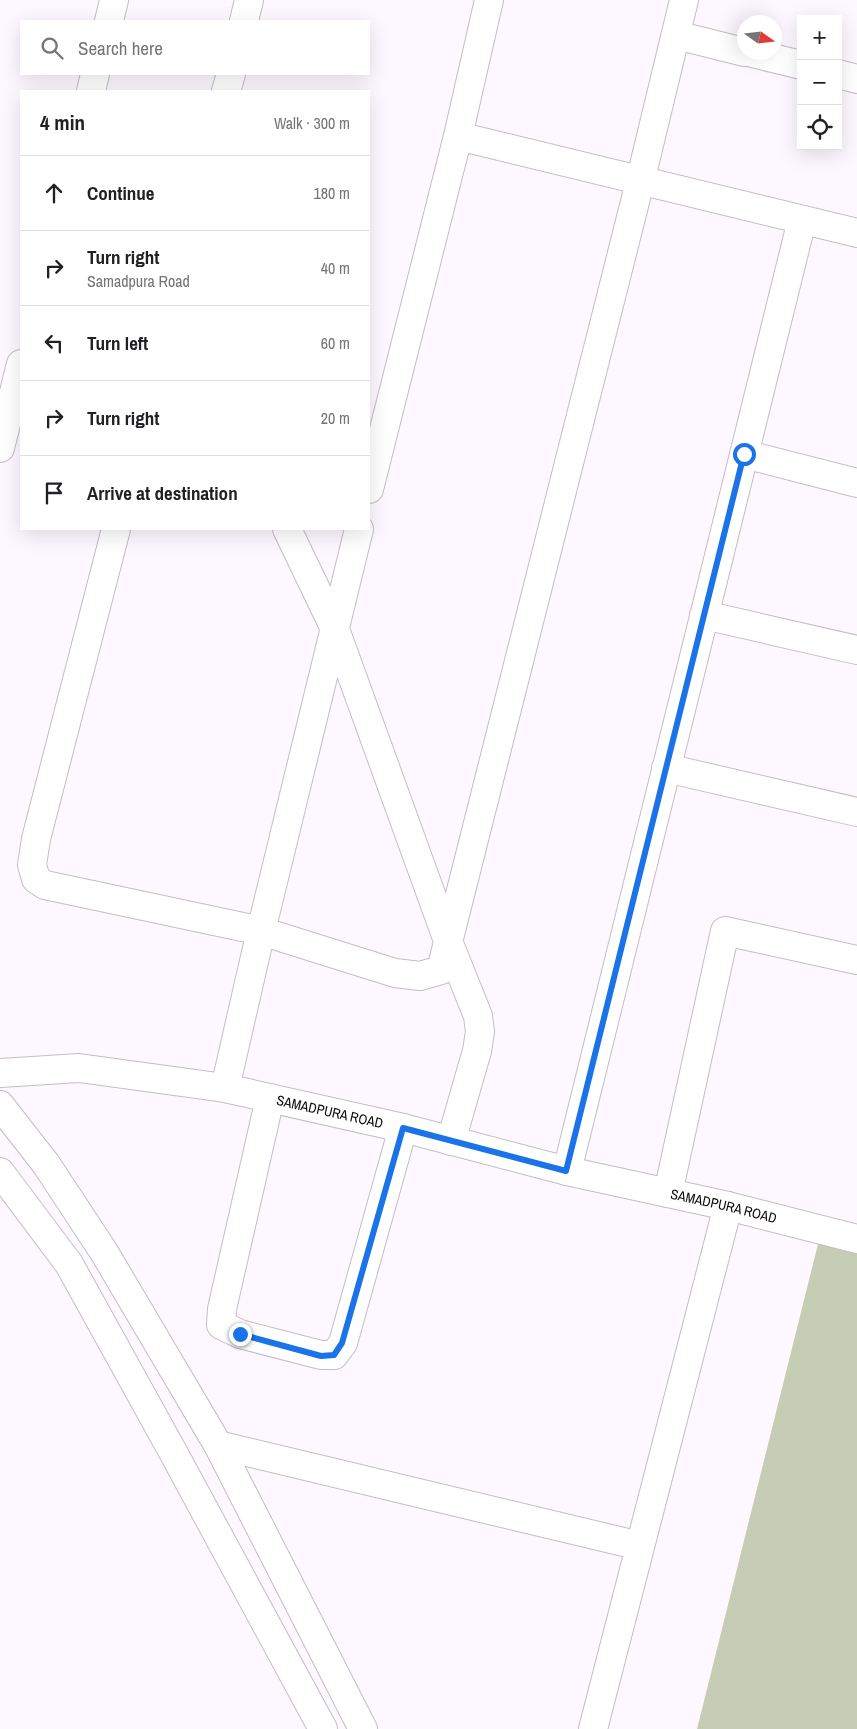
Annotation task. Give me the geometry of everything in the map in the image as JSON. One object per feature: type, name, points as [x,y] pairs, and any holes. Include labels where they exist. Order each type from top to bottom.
[{"type":"street","points":[[109,20],[114,0]]},
{"type":"street","points":[[244,20],[249,0]]},
{"type":"street","points":[[370,485],[458,136],[489,0]]},
{"type":"street","points":[[116,530],[36,839],[32,865],[36,879],[45,884],[261,931],[395,973],[420,976],[440,970],[640,182],[684,0]]},
{"type":"street","points":[[676,35],[737,50]]},
{"type":"street","points":[[780,60],[797,64]]},
{"type":"street","points":[[91,90],[95,75]]},
{"type":"street","points":[[226,90],[231,75]]},
{"type":"street","points":[[842,75],[857,79]]},
{"type":"street","points":[[458,136],[640,182],[857,233]]},
{"type":"street","points":[[566,1171],[802,220]]},
{"type":"street","points":[[0,448],[20,368]]},
{"type":"street","points":[[744,454],[857,483]]},
{"type":"street","points":[[287,530],[334,629],[448,941],[478,1016],[480,1032],[477,1051],[452,1141]]},
{"type":"street","points":[[225,1088],[261,931],[359,530]]},
{"type":"street","points":[[704,615],[857,650]]},
{"type":"street","points":[[666,768],[857,812]]},
{"type":"street","points":[[668,1194],[725,931],[857,960]]},
{"type":"street","name":"SAMADPURA ROAD","points":[[0,1073],[79,1068],[225,1088],[403,1128],[566,1171],[728,1206],[857,1239]]},
{"type":"street","points":[[270,1098],[222,1309],[221,1325],[240,1334],[321,1356],[334,1355],[342,1343],[403,1128]]},
{"type":"street","points":[[0,1105],[46,1164],[104,1252],[218,1445],[363,1729]]},
{"type":"street","points":[[0,1172],[69,1264],[323,1729]]},
{"type":"street","points":[[592,1729],[728,1206]]},
{"type":"street","points":[[218,1445],[640,1546]]},
{"type":"green space","points":[[818,1244],[857,1254],[857,1729],[697,1729]]},
{"type":"route","points":[[240,1334],[321,1356],[334,1355],[342,1343],[403,1128],[566,1171],[744,454]]}]
